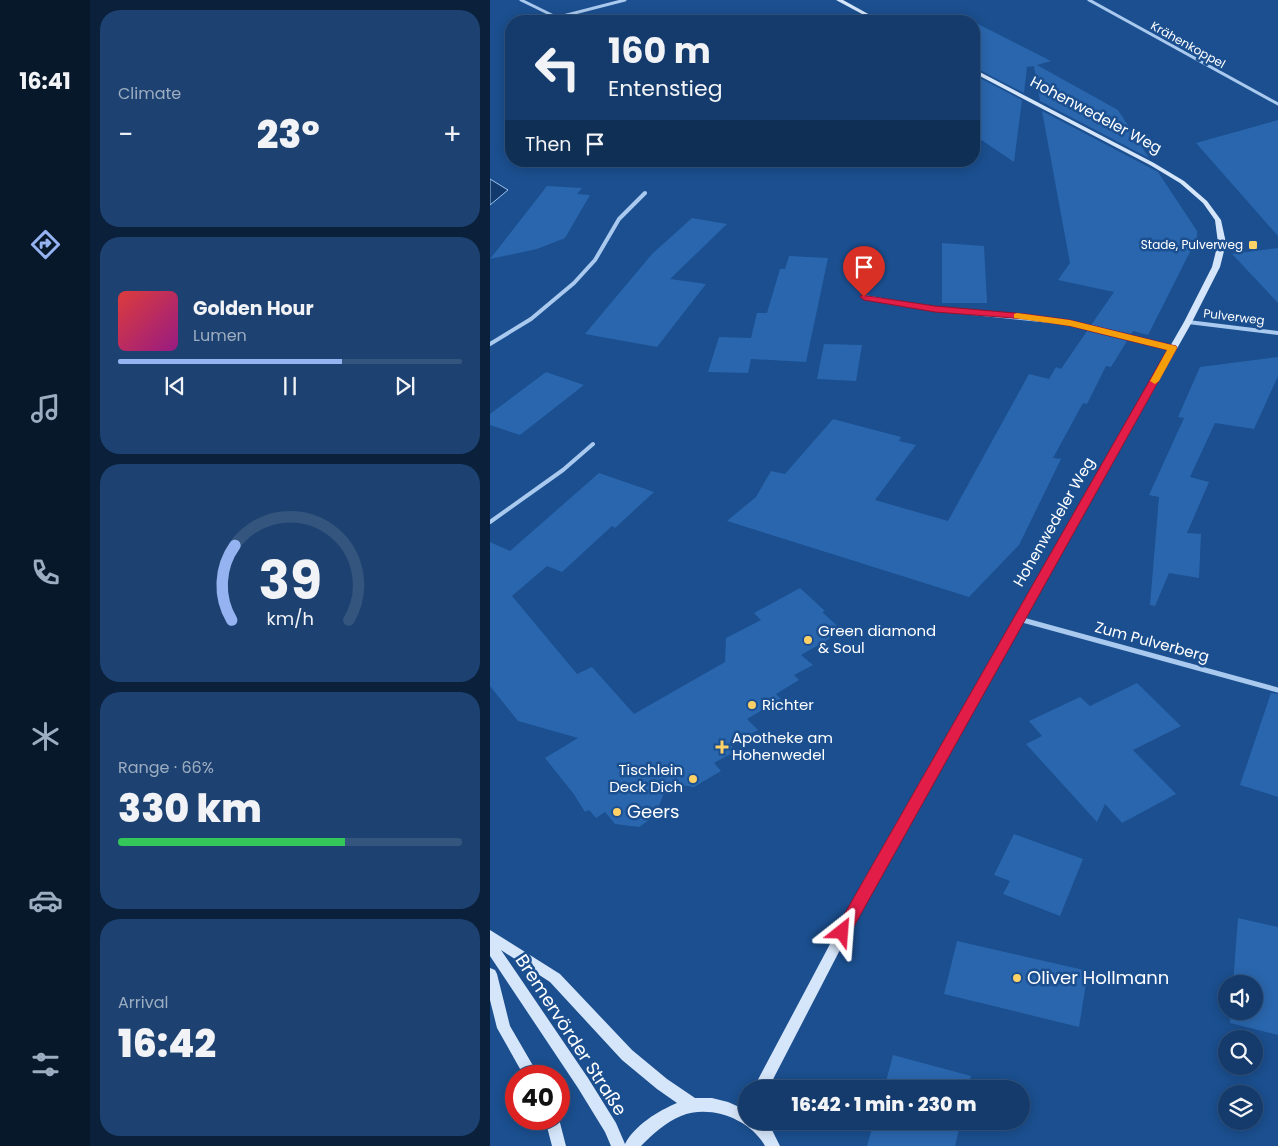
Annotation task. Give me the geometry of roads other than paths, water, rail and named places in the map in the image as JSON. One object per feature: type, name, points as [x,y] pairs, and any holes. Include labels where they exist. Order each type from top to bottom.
[{"type":"street","points":[[521,0],[555,15]]},
{"type":"street","points":[[567,15],[625,0]]},
{"type":"street","points":[[839,0],[867,15]]},
{"type":"street","name":"Krähenkoppel","points":[[1089,0],[1278,104]]},
{"type":"street","name":"Hohenwedeler Weg","points":[[765,1080],[868,884],[1188,322],[1216,267],[1222,243],[1218,220],[1205,202],[1182,182],[1152,164],[980,74]]},
{"type":"street","points":[[490,344],[502,338],[564,293],[595,260],[625,212],[645,193]]},
{"type":"street","points":[[864,297],[935,309],[1070,323],[1173,348]]},
{"type":"street","name":"Pulverweg","points":[[1188,322],[1278,333]]},
{"type":"street","name":"Zum Pulverberg","points":[[1019,619],[1278,690]]},
{"type":"street","name":"Bremervörder Straße","points":[[490,936],[555,978],[627,1055],[662,1084],[691,1104]]},
{"type":"street","name":"Bremervörder Straße","points":[[490,946],[583,1083],[611,1128],[618,1146]]},
{"type":"street","points":[[490,974],[504,1028],[526,1065]]},
{"type":"street","points":[[631,1146],[665,1114],[691,1104],[717,1105],[738,1114]]},
{"type":"street","points":[[555,1130],[559,1146]]},
{"type":"street","points":[[761,1130],[767,1135],[773,1146]]},
{"type":"lane","points":[[490,522],[563,470],[594,444]]},
{"type":"water","points":[[490,179],[508,190],[490,205]]},
{"type":"place","name":"Stade, Pulverweg","points":[[1253,245]]},
{"type":"place","name":"Green diamond & Soul","points":[[808,640]]},
{"type":"place","name":"Richter","points":[[752,705]]},
{"type":"place","name":"Apotheke am Hohenwedel","points":[[722,747]]},
{"type":"place","name":"Tischlein Deck Dich","points":[[693,779]]},
{"type":"place","name":"Geers","points":[[617,812]]},
{"type":"place","name":"Oliver Hollmann","points":[[1017,978]]}]
